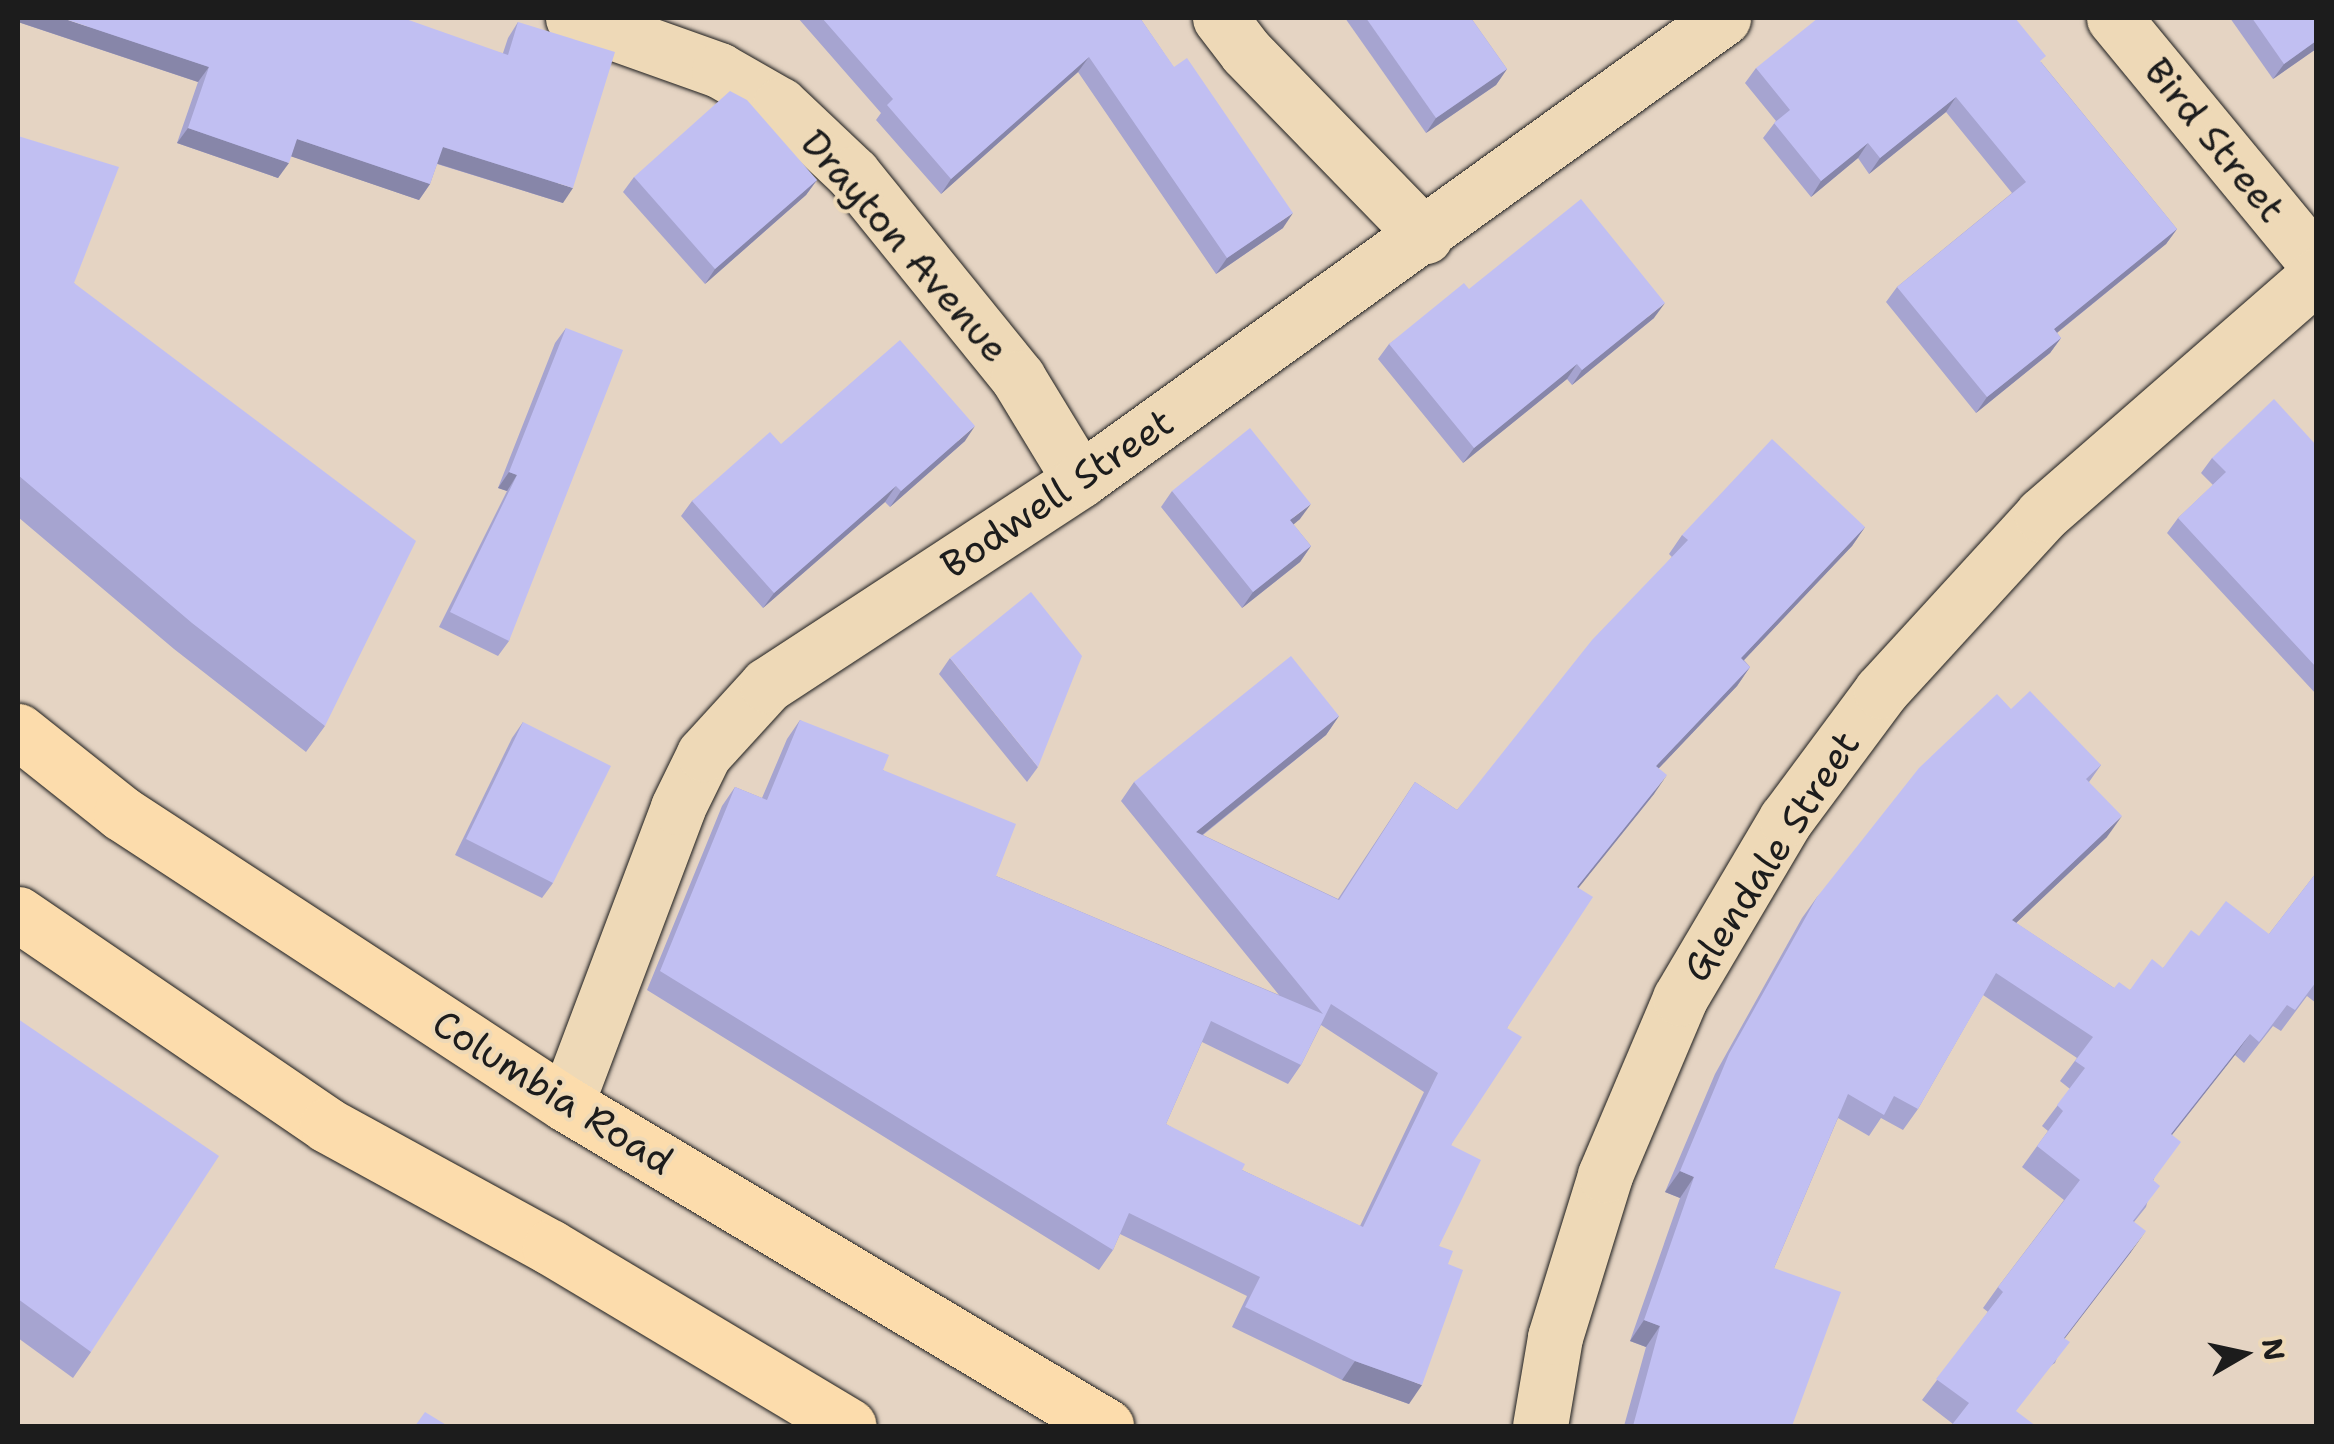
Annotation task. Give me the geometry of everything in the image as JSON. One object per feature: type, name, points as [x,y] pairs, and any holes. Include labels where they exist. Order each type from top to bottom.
[{"type":"main road","name":"Columbia Road","points":[[18,731],[121,814],[566,1104],[1106,1426]]},
{"type":"main road","points":[[18,914],[327,1125],[550,1247],[849,1426]]},
{"type":"street","name":"Drayton Avenue","points":[[573,18],[719,70],[780,105],[853,174],[1018,378],[1080,480]]},
{"type":"street","points":[[1220,18],[1246,52],[1425,236]]},
{"type":"street","name":"Bodwell Street","points":[[566,1104],[678,808],[704,754],[767,686],[1080,480],[1425,236],[1723,18]]},
{"type":"street","name":"Bird Street","points":[[2114,18],[2316,263]]},
{"type":"street","name":"Glendale Street","points":[[1540,1426],[1555,1337],[1604,1175],[1680,998],[1786,820],[1881,691],[2042,515],[2316,276]]},
{"type":"building","points":[[62,18],[403,18],[508,55],[518,22],[615,52],[573,188],[443,147],[430,184],[297,139],[289,163],[188,128],[209,67]]},
{"type":"building","points":[[822,18],[1140,18],[1174,67],[1187,58],[1293,213],[1227,258],[1089,57],[951,179],[887,105],[893,99]]},
{"type":"building","points":[[1366,18],[1471,18],[1507,69],[1436,118]]},
{"type":"building","points":[[1818,18],[2015,18],[2046,56],[2040,61],[2177,229],[2054,329],[2061,338],[1987,397],[1897,287],[2026,182],[1956,97],[1880,158],[1868,143],[1821,181],[1774,123],[1790,110],[1756,68]]},
{"type":"building","points":[[2252,18],[2316,18],[2316,41],[2284,64]]},
{"type":"building","points":[[730,91],[747,100],[817,180],[715,269],[634,177]]},
{"type":"building","points":[[18,136],[119,167],[74,283],[416,541],[325,726],[192,623],[18,475]]},
{"type":"building","points":[[1581,199],[1665,303],[1582,370],[1577,364],[1474,448],[1389,344],[1464,283],[1469,289]]},
{"type":"building","points":[[566,328],[623,350],[509,641],[450,612],[517,475],[509,472]]},
{"type":"building","points":[[900,340],[975,426],[901,491],[896,486],[774,593],[692,501],[770,432],[781,444]]},
{"type":"building","points":[[2274,399],[2316,445],[2316,667],[2178,518],[2226,472],[2212,458]]},
{"type":"building","points":[[1250,428],[1311,504],[1290,520],[1311,546],[1253,592],[1172,491]]},
{"type":"building","points":[[1772,439],[1865,527],[1741,658],[1750,667],[1656,766],[1667,775],[1577,887],[1593,897],[1507,1028],[1522,1037],[1451,1145],[1481,1160],[1439,1246],[1453,1251],[1448,1264],[1463,1270],[1422,1385],[1355,1361],[1245,1307],[1260,1277],[1129,1213],[1113,1250],[660,971],[735,787],[767,800],[800,720],[889,755],[883,770],[1016,824],[996,876],[1323,1014],[1134,782],[1291,656],[1339,716],[1196,832],[1339,900],[1415,782],[1457,810],[1592,640],[1688,540],[1682,535]],"holes":[[[1331,1004],[1438,1073],[1363,1227],[1242,1170],[1245,1164],[1166,1124],[1211,1021],[1301,1065]]]},
{"type":"building","points":[[1031,592],[1082,656],[1038,767],[950,658]]},
{"type":"building","points":[[2030,691],[2101,765],[2086,779],[2122,816],[2012,920],[2114,988],[2119,982],[2130,990],[2152,959],[2163,968],[2191,930],[2199,936],[2226,901],[2269,934],[2316,873],[2316,982],[2295,1010],[2287,1005],[2259,1042],[2250,1034],[2171,1134],[2181,1142],[2153,1180],[2160,1186],[2133,1221],[2146,1231],[2064,1338],[2070,1342],[2016,1411],[2036,1426],[1951,1426],[1969,1403],[1936,1379],[2003,1292],[1998,1287],[2080,1180],[2037,1146],[2063,1111],[2057,1105],[2085,1068],[2075,1061],[2093,1037],[1996,973],[1918,1109],[1894,1096],[1884,1115],[1848,1094],[1774,1268],[1841,1292],[1792,1426],[1633,1426],[1660,1326],[1644,1320],[1694,1177],[1680,1171],[1729,1054],[1817,897],[1919,768],[1997,694],[2011,709]]},
{"type":"building","points":[[523,722],[611,766],[553,883],[466,839]]},
{"type":"building","points":[[18,1019],[219,1156],[91,1352],[18,1299]]},
{"type":"building","points":[[425,1412],[448,1426],[415,1426]]}]
